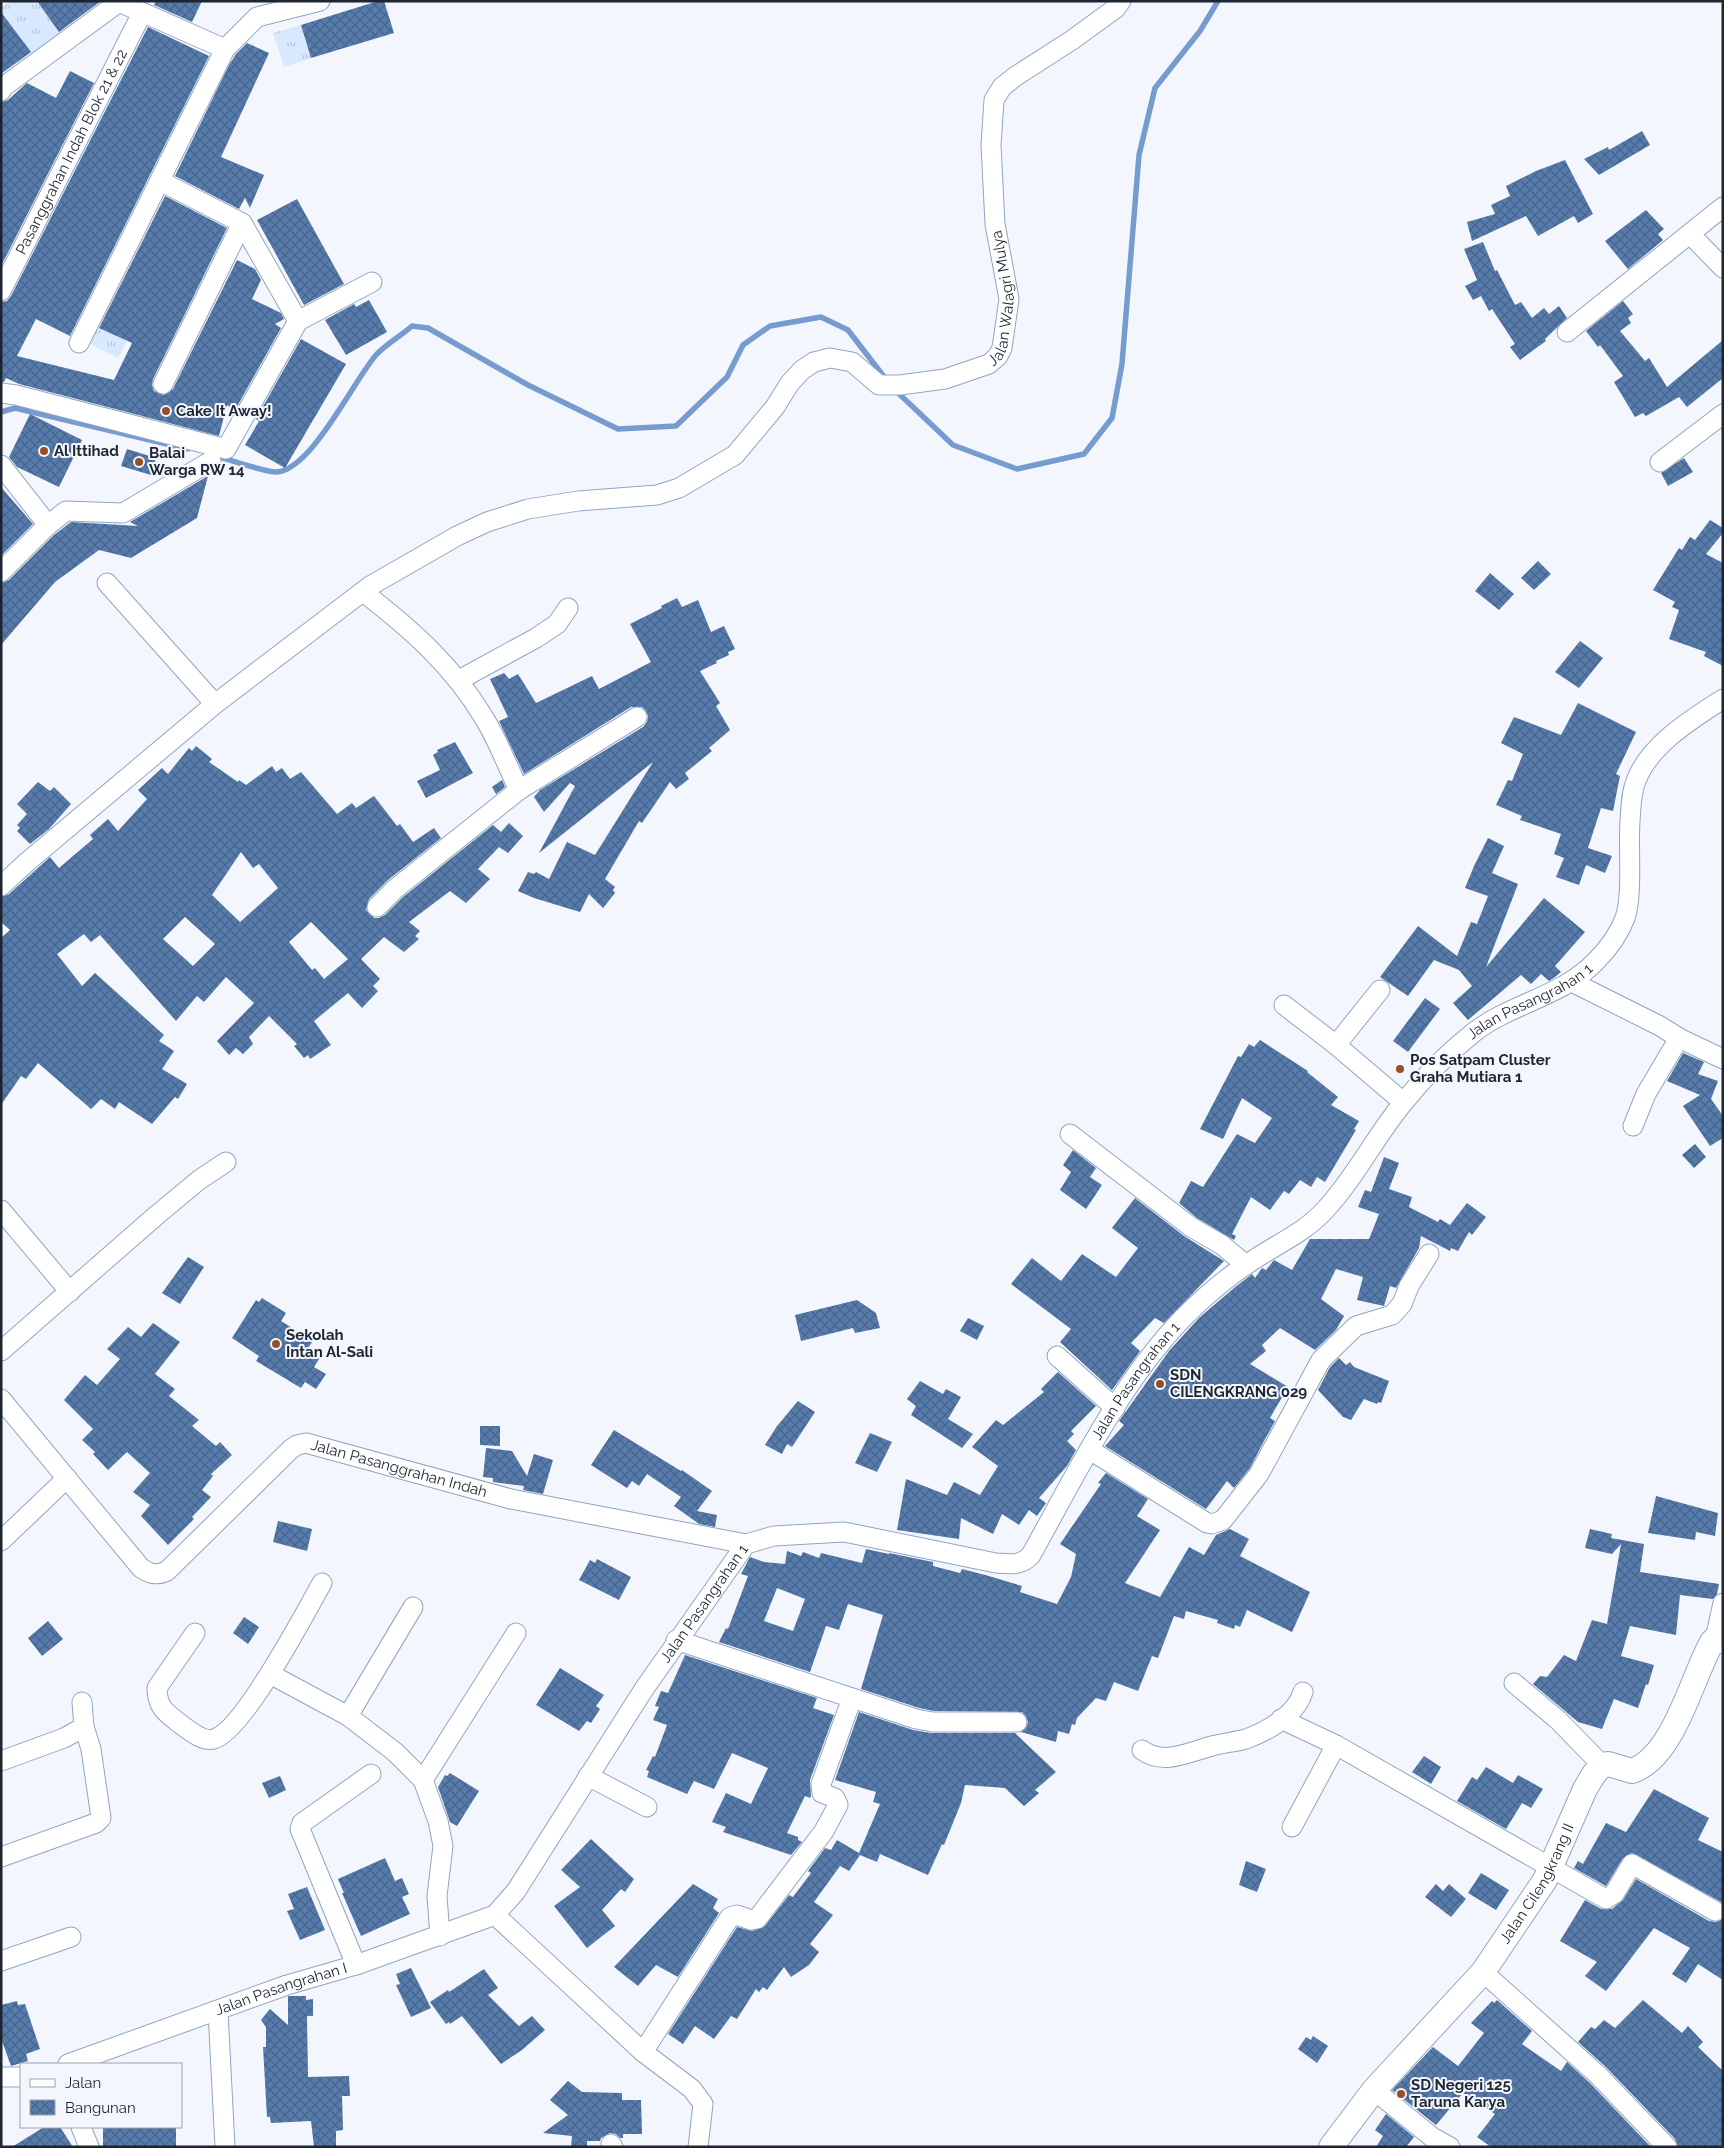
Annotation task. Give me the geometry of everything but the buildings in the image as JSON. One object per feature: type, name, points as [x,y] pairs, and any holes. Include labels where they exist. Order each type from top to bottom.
[{"type":"street","points":[[80,343],[225,49],[257,17],[320,1]]},
{"type":"street","name":"Jalan Walagri Mulya","points":[[363,592],[370,586],[457,536],[487,522],[536,508],[578,501],[657,495],[694,480],[735,455],[775,407],[790,383],[802,370],[814,362],[830,358],[852,362],[880,385],[900,385],[945,379],[989,364],[998,356],[1002,348],[1009,298],[995,224],[991,145],[994,100],[1002,87],[1016,76],[1072,40],[1116,8],[1121,1]]},
{"type":"street","points":[[1,91],[119,2],[225,49]]},
{"type":"street","name":"Pasanggrahan Indah Blok 21 & 22","points":[[1,291],[142,13]]},
{"type":"street","points":[[160,181],[242,223],[298,321]]},
{"type":"street","points":[[1567,332],[1723,207]]},
{"type":"street","points":[[163,384],[242,223]]},
{"type":"street","points":[[1690,234],[1723,268]]},
{"type":"street","points":[[1,394],[16,395],[226,449],[298,321],[372,282]]},
{"type":"street","points":[[1660,462],[1723,414]]},
{"type":"street","points":[[1,572],[48,525],[66,511],[123,513],[211,461]]},
{"type":"street","points":[[1,465],[48,525]]},
{"type":"street","points":[[107,583],[215,704]]},
{"type":"street","points":[[1,886],[215,704],[363,592],[399,620],[459,680],[485,718],[519,790]]},
{"type":"street","points":[[459,680],[536,638],[557,624],[568,608]]},
{"type":"street","name":"Jalan Pasangrahan 1","points":[[495,1915],[516,1891],[676,1640],[746,1544],[774,1536],[844,1532],[996,1563],[1021,1564],[1031,1555],[1115,1408],[1154,1352],[1183,1318],[1228,1278],[1314,1222],[1329,1206],[1403,1102],[1473,1033],[1496,1018],[1572,982],[1596,962],[1616,936],[1625,919],[1628,903],[1632,795],[1636,780],[1650,757],[1674,733],[1723,699]]},
{"type":"street","points":[[377,907],[395,890],[519,790],[637,716]]},
{"type":"street","points":[[1572,982],[1723,1059]]},
{"type":"street","points":[[1336,1045],[1380,990]]},
{"type":"street","points":[[1284,1006],[1336,1045],[1403,1102]]},
{"type":"street","points":[[1633,1126],[1646,1094],[1679,1038]]},
{"type":"street","points":[[1070,1134],[1191,1228],[1222,1245],[1246,1265]]},
{"type":"street","points":[[1,1351],[199,1180],[226,1162]]},
{"type":"street","points":[[1,1210],[70,1292]]},
{"type":"street","points":[[1090,1450],[1207,1523],[1212,1524],[1224,1520],[1259,1474],[1321,1360],[1350,1330],[1364,1323],[1392,1315],[1402,1304],[1409,1286],[1429,1254]]},
{"type":"street","points":[[1056,1356],[1115,1408]]},
{"type":"street","name":"Jalan Pasanggrahan Indah","points":[[2,1401],[140,1568],[157,1575],[167,1571],[291,1449],[306,1443],[510,1499],[746,1544]]},
{"type":"street","points":[[1,1541],[67,1478]]},
{"type":"street","points":[[195,1633],[157,1688],[157,1698],[163,1710],[186,1728],[204,1739],[214,1739],[231,1726],[270,1674],[322,1583]]},
{"type":"street","points":[[1514,1684],[1558,1720],[1602,1765],[1611,1764],[1632,1771],[1650,1760],[1678,1720],[1708,1648],[1719,1640],[1723,1603]]},
{"type":"street","points":[[348,1716],[413,1607]]},
{"type":"street","points":[[424,1780],[516,1633]]},
{"type":"street","points":[[676,1640],[916,1719],[933,1722],[1016,1722]]},
{"type":"street","points":[[270,1674],[348,1716],[395,1752],[424,1780],[438,1821],[443,1846],[437,1896],[440,1936]]},
{"type":"street","points":[[1142,1750],[1148,1755],[1163,1758],[1184,1755],[1212,1746],[1245,1739],[1268,1729],[1281,1719],[1296,1705],[1303,1692]]},
{"type":"street","points":[[643,2052],[730,1917],[737,1915],[752,1920],[757,1919],[824,1831],[838,1805],[835,1798],[822,1793],[821,1784],[852,1698]]},
{"type":"street","points":[[1,1857],[100,1820],[102,1815],[92,1750],[84,1727],[82,1702]]},
{"type":"street","points":[[1281,1719],[1336,1745],[1606,1899],[1614,1894],[1632,1864],[1715,1911]]},
{"type":"street","points":[[1,1761],[64,1738],[84,1727]]},
{"type":"street","points":[[1292,1827],[1336,1745]]},
{"type":"street","name":"Jalan Cilengkrang II","points":[[1331,2147],[1374,2090],[1483,1972],[1545,1880],[1585,1789],[1602,1765]]},
{"type":"street","points":[[356,1965],[300,1829],[302,1823],[372,1774]]},
{"type":"street","points":[[588,1776],[647,1807]]},
{"type":"street","points":[[495,1915],[643,2052],[700,2097],[703,2104],[698,2147]]},
{"type":"street","name":"Jalan Pasangrahan I","points":[[71,2063],[287,1986],[440,1936],[495,1915]]},
{"type":"street","points":[[1,1961],[71,1937]]},
{"type":"street","points":[[1483,1972],[1598,2075],[1667,2147]]},
{"type":"street","points":[[218,2011],[225,2147]]},
{"type":"street","points":[[1374,2090],[1409,2120],[1450,2147]]},
{"type":"street","points":[[81,2128],[89,2147]]},
{"type":"green space","points":[[10,1],[37,1],[61,33],[32,54],[1,12],[1,8]]},
{"type":"green space","points":[[301,25],[311,58],[284,67],[273,33]]},
{"type":"green space","points":[[95,326],[127,341],[118,358],[86,342]]},
{"type":"waterway","points":[[894,389],[953,445],[1017,469],[1084,454],[1112,418],[1122,364],[1139,155],[1155,88],[1200,31],[1218,1]]},
{"type":"waterway","points":[[217,456],[247,466],[276,472],[289,468],[303,457],[317,441],[376,355],[412,326],[428,328],[528,385],[618,429],[676,426],[727,377],[743,345],[770,326],[821,317],[848,330],[888,382]]},
{"type":"waterway","points":[[1,412],[15,408],[188,449]]},
{"type":"place","name":"Cake It Away!","points":[[166,411]]},
{"type":"place","name":"Al Ittihad","points":[[44,451]]},
{"type":"place","name":"Balai Warga RW 14","points":[[139,462]]},
{"type":"place","name":"Pos Satpam Cluster Graha Mutiara 1","points":[[1400,1069]]},
{"type":"place","name":"Sekolah Intan Al-Sali","points":[[276,1344]]},
{"type":"place","name":"SDN CILENGKRANG 029","points":[[1160,1384]]},
{"type":"place","name":"SD Negeri 125 Taruna Karya","points":[[1401,2094]]}]
